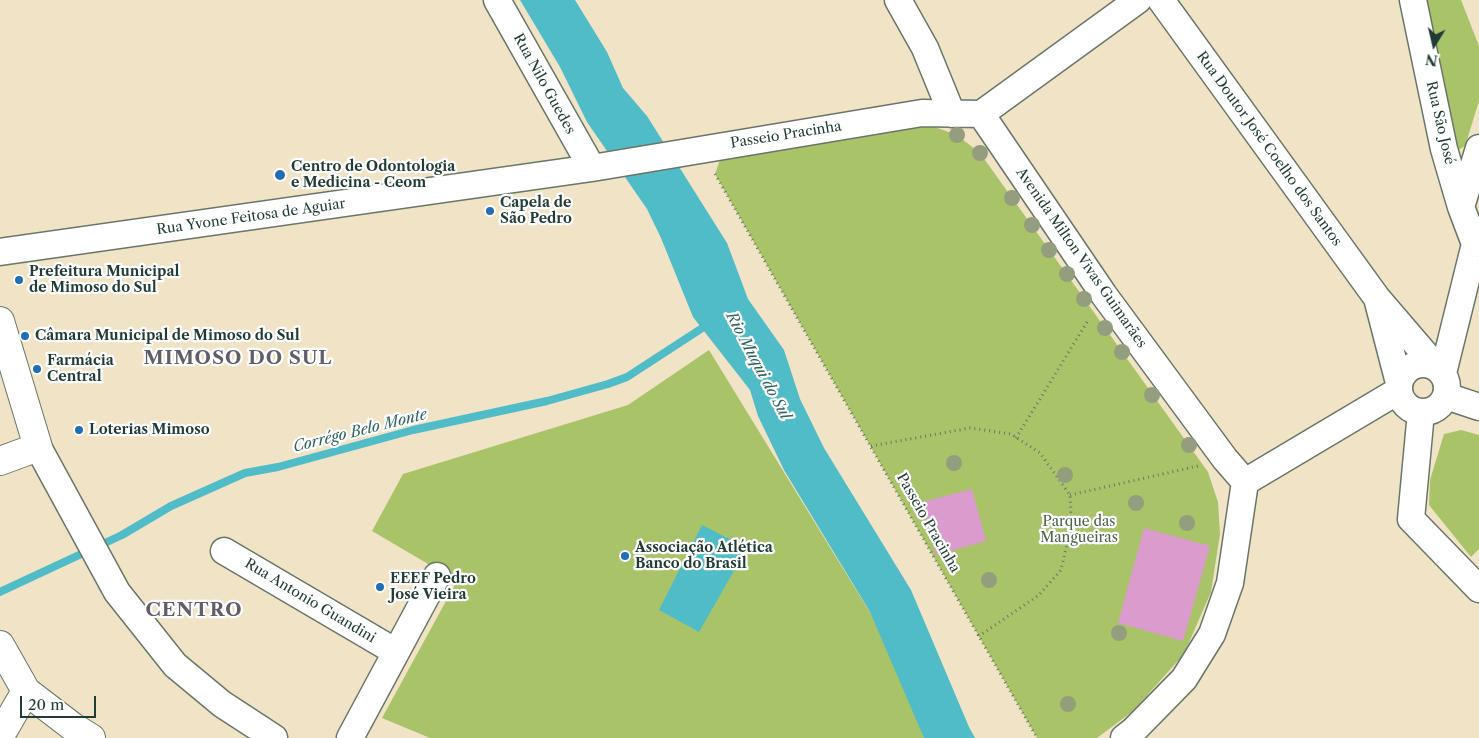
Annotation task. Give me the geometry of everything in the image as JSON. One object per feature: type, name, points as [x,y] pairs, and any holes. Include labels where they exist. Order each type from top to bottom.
[{"type":"main road","points":[[0,321],[38,447],[0,461]]},
{"type":"main road","points":[[0,645],[26,691],[73,727],[91,738]]},
{"type":"main road","points":[[0,736],[26,691]]},
{"type":"street","name":"Rua Nilo Guedes","points":[[497,0],[592,168]]},
{"type":"street","points":[[898,0],[924,48],[952,114]]},
{"type":"street","points":[[710,157],[922,113],[981,114],[1138,0]]},
{"type":"street","name":"Rua Doutor José Coelho dos Santos","points":[[1161,0],[1377,298],[1442,379]]},
{"type":"street","name":"Rua São José","points":[[1413,0],[1444,148],[1461,207],[1477,243],[1442,379]]},
{"type":"street","name":"Avenida Milton Vivas Guimarães","points":[[981,114],[1104,295],[1225,459],[1245,482]]},
{"type":"street","points":[[1461,207],[1479,148]]},
{"type":"street","name":"Rua Yvone Feitosa de Aguiar","points":[[0,252],[592,168],[710,157]]},
{"type":"street","name":"Rua Doutor José Coelho dos Santos","points":[[1377,298],[1399,387]]},
{"type":"street","points":[[1442,379],[1442,403],[1436,408],[1421,412],[1413,410],[1406,406],[1401,399],[1399,387],[1402,375],[1407,369],[1422,363],[1430,364],[1442,379],[1479,407]]},
{"type":"street","points":[[1124,738],[1184,679],[1212,634],[1230,583],[1245,482],[1399,387]]},
{"type":"street","points":[[1421,412],[1411,519],[1479,589]]},
{"type":"street","points":[[38,447],[117,592],[175,665],[222,704],[274,738]]},
{"type":"street","name":"Rua Antonio Guandini","points":[[224,551],[396,652]]},
{"type":"street","points":[[350,738],[437,576]]},
{"type":"path","name":"Passeio Pracinha","points":[[710,157],[715,174],[1037,738]]},
{"type":"path","points":[[1016,438],[1104,295]]},
{"type":"path","points":[[871,446],[970,428],[1011,434],[1040,453],[1070,495],[1071,515],[1068,540],[1061,570],[1039,595],[979,636]]},
{"type":"path","points":[[1070,495],[1225,459]]},
{"type":"green space","points":[[1422,0],[1461,0],[1479,46],[1479,101],[1465,146],[1457,150]]},
{"type":"green space","name":"Parque das Mangueiras","points":[[929,125],[957,135],[980,153],[1208,472],[1218,502],[1220,534],[1211,592],[1184,654],[1133,711],[1097,738],[1037,738],[715,174],[721,157]]},
{"type":"green space","name":"Associação Atlética Banco do Brasil","points":[[709,350],[947,738],[430,738],[382,718],[457,581],[372,531],[403,474],[628,405]]},
{"type":"green space","points":[[1461,430],[1479,435],[1479,549],[1471,557],[1429,505],[1430,480],[1444,434]]},
{"type":"water","name":"Rio Muqui do Sul","points":[[520,0],[575,0],[607,52],[623,88],[647,116],[727,243],[748,299],[784,350],[800,399],[824,448],[911,590],[975,738],[924,738],[870,612],[784,470],[758,416],[750,390],[693,317],[661,238],[647,209],[587,122],[560,67]]},
{"type":"water","points":[[702,525],[747,548],[699,632],[659,610]]},
{"type":"building","points":[[972,489],[986,541],[936,555],[922,502]]},
{"type":"building","points":[[1144,528],[1210,546],[1183,641],[1118,623]]},
{"type":"waterway","name":"Corrégo Belo Monte","points":[[0,592],[122,535],[171,506],[245,473],[278,467],[413,430],[547,401],[608,384],[627,377],[710,323]]},
{"type":"place","name":"Centro de Odontologia e Medicina - Ceom","points":[[280,175]]},
{"type":"place","name":"Capela de São Pedro","points":[[490,211]]},
{"type":"place","name":"Prefeitura Municipal de Mimoso do Sul","points":[[19,280]]},
{"type":"place","name":"Câmara Municipal de Mimoso do Sul","points":[[25,336]]},
{"type":"place","name":"Farmácia Central","points":[[37,369]]},
{"type":"place","name":"Loterias Mimoso","points":[[79,430]]},
{"type":"place","name":"Associação Atlética Banco do Brasil","points":[[625,556]]},
{"type":"place","name":"EEEF Pedro José Vieira","points":[[380,587]]},
{"type":"district","name":"MIMOSO DO SUL","points":[[238,359]]},
{"type":"district","name":"CENTRO","points":[[194,611]]}]
